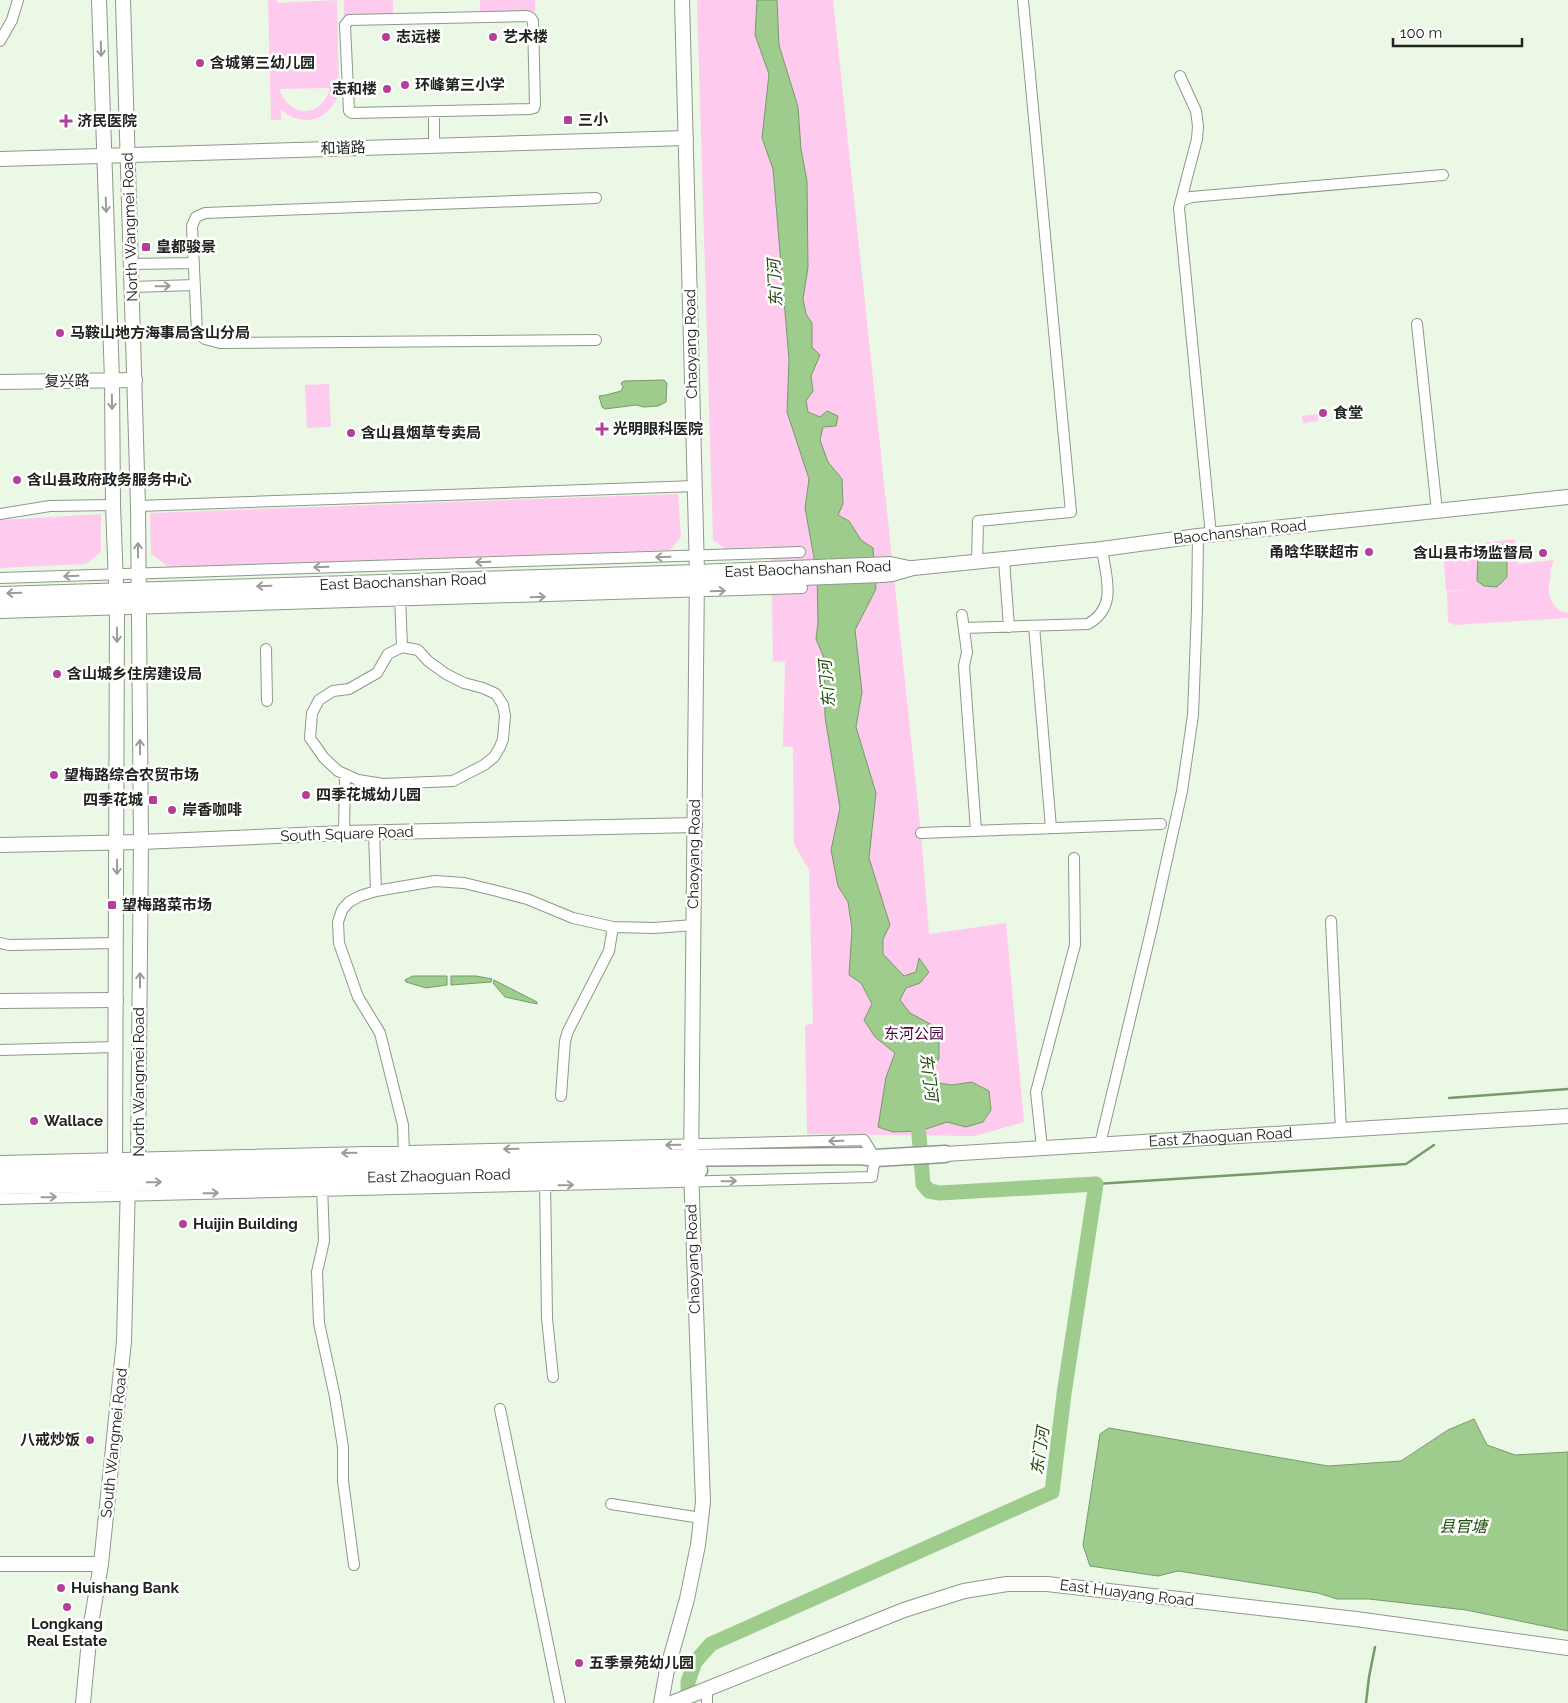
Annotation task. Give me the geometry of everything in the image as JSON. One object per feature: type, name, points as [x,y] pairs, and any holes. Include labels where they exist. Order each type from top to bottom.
[{"type":"main road","name":"North Wangmei Road","points":[[100,0],[117,600],[116,1163],[128,1189]]},
{"type":"main road","name":"North Wangmei Road","points":[[123,0],[138,506],[141,842],[138,1163],[128,1189]]},
{"type":"main road","name":"Chaoyang Road","points":[[661,1703],[667,1670],[687,1599],[703,1502],[691,1164],[697,556],[682,0]]},
{"type":"main road","name":"和谐路","points":[[0,159],[686,138]]},
{"type":"main road","name":"复兴路","points":[[0,382],[135,380]]},
{"type":"main road","name":"Baochanshan Road","points":[[913,568],[1004,560],[1205,535],[1568,497]]},
{"type":"main road","name":"East Baochanshan Road","points":[[0,605],[697,582],[882,570],[892,574],[913,568]]},
{"type":"main road","name":"East Baochanshan Road","points":[[0,594],[117,600]]},
{"type":"main road","name":"South Square Road","points":[[0,845],[695,825]]},
{"type":"main road","points":[[0,1002],[116,1000]]},
{"type":"main road","name":"East Zhaoguan Road","points":[[3,1179],[128,1189],[322,1178],[545,1172],[861,1156],[874,1158],[1568,1116]]},
{"type":"main road","name":"East Zhaoguan Road","points":[[3,1179],[116,1163],[138,1163],[322,1178],[404,1157],[545,1172]]},
{"type":"main road","name":"South Wangmei Road","points":[[83,1703],[90,1630],[101,1564],[124,1341],[128,1189]]},
{"type":"main road","points":[[0,1564],[101,1564]]},
{"type":"main road","name":"East Huayang Road","points":[[672,1703],[705,1694],[904,1610],[973,1590],[1007,1584],[1047,1584],[1356,1619],[1568,1648]]},
{"type":"street","points":[[0,40],[12,20],[18,0]]},
{"type":"street","points":[[977,562],[978,521],[1071,512],[1023,1]]},
{"type":"street","points":[[495,16],[527,16],[531,18],[533,21],[534,108],[434,111],[352,113],[349,111],[346,22],[349,20],[495,16]]},
{"type":"street","points":[[1100,1144],[1152,927],[1182,791],[1192,715],[1197,609],[1205,535],[1179,208],[1197,140],[1198,126],[1196,111],[1180,76]]},
{"type":"street","points":[[434,111],[434,145]]},
{"type":"street","points":[[1182,201],[1191,197],[1443,175]]},
{"type":"street","points":[[596,198],[205,213],[196,217],[192,226],[197,333],[205,339],[220,343],[596,340]]},
{"type":"street","points":[[131,264],[194,263]]},
{"type":"street","points":[[132,287],[195,286]]},
{"type":"street","points":[[1417,324],[1437,511]]},
{"type":"street","points":[[138,506],[695,486]]},
{"type":"street","points":[[0,514],[50,506],[113,505]]},
{"type":"street","points":[[964,628],[1088,624],[1097,619],[1103,611],[1108,592],[1102,549]]},
{"type":"street","points":[[0,578],[800,552]]},
{"type":"street","points":[[1004,560],[1010,626]]},
{"type":"street","points":[[402,647],[400,592],[697,582],[802,588]]},
{"type":"street","points":[[0,613],[117,600]]},
{"type":"street","points":[[962,615],[967,652],[964,666],[976,831]]},
{"type":"street","points":[[1034,626],[1051,828]]},
{"type":"street","points":[[402,647],[418,650],[428,661],[446,674],[464,683],[496,694],[503,705],[504,716],[500,747],[494,757],[484,765],[454,781],[383,784],[358,780],[338,771],[324,758],[310,738],[312,713],[319,700],[333,692],[349,688],[377,673],[388,654],[402,647]]},
{"type":"street","points":[[266,649],[267,701]]},
{"type":"street","points":[[344,834],[345,774]]},
{"type":"street","points":[[921,833],[1161,824]]},
{"type":"street","points":[[374,833],[376,891]]},
{"type":"street","points":[[1042,1148],[1036,1092],[1075,945],[1074,858]]},
{"type":"street","points":[[404,1157],[403,1126],[380,1033],[358,997],[340,943],[338,922],[342,910],[349,902],[376,891],[435,881],[464,883],[527,899],[573,918],[613,927],[654,928],[694,925]]},
{"type":"street","points":[[1331,921],[1341,1130]]},
{"type":"street","points":[[561,1096],[565,1041],[568,1031],[609,951],[613,927]]},
{"type":"street","points":[[0,943],[9,945],[116,943]]},
{"type":"street","points":[[0,1050],[116,1047]]},
{"type":"street","points":[[138,1163],[404,1157],[691,1164],[872,1178],[874,1158]]},
{"type":"street","points":[[553,1377],[547,1318],[545,1172],[691,1164]]},
{"type":"street","points":[[322,1178],[324,1241],[317,1272],[319,1323],[335,1397],[343,1447],[343,1481],[354,1565]]},
{"type":"street","points":[[500,1409],[560,1703]]},
{"type":"street","points":[[611,1504],[701,1518]]},
{"type":"green space","points":[[268,0],[277,0],[277,3],[337,0],[339,94],[329,110],[322,116],[307,120],[298,119],[281,110],[281,120],[271,120]],"holes":[[[330,88],[321,105],[303,111],[297,110],[289,104],[279,89]]]},
{"type":"green space","points":[[344,0],[393,0],[393,17],[344,19]]},
{"type":"green space","points":[[480,0],[535,0],[535,14],[480,15]]},
{"type":"green space","name":"东河公园","points":[[697,0],[833,0],[921,833],[929,934],[1006,923],[1024,1122],[975,1136],[807,1134],[805,1025],[813,1024],[809,870],[794,844],[793,747],[783,746],[785,662],[773,661],[771,546],[726,549],[713,540]]},
{"type":"green space","points":[[329,384],[331,427],[307,428],[305,385]]},
{"type":"green space","points":[[1318,414],[1318,421],[1303,423],[1302,416]]},
{"type":"green space","points":[[678,494],[681,537],[670,550],[169,567],[151,554],[150,513]]},
{"type":"green space","points":[[101,514],[101,552],[86,564],[0,568],[0,520]]},
{"type":"green space","points":[[1515,539],[1518,564],[1553,560],[1550,569],[1549,595],[1559,610],[1568,613],[1568,618],[1455,625],[1448,622],[1447,592],[1471,589],[1446,591],[1443,549],[1467,547],[1470,577],[1468,545]]},
{"type":"water","points":[[757,0],[777,0],[779,45],[798,107],[801,149],[807,181],[808,267],[803,299],[806,314],[812,323],[812,347],[820,355],[811,376],[813,391],[806,401],[808,412],[820,417],[827,411],[838,416],[836,426],[823,427],[820,440],[828,462],[842,479],[843,504],[838,515],[849,521],[861,540],[873,548],[876,589],[855,630],[862,692],[856,727],[876,793],[869,858],[890,925],[883,939],[883,954],[904,976],[916,972],[919,958],[929,972],[920,983],[906,988],[900,1000],[910,1013],[934,1026],[939,1039],[939,1058],[933,1072],[939,1083],[952,1085],[972,1082],[989,1091],[991,1110],[983,1122],[966,1127],[947,1122],[920,1131],[893,1132],[878,1127],[886,1077],[895,1053],[875,1037],[864,1020],[872,1004],[861,983],[849,975],[852,929],[848,902],[838,886],[831,850],[840,808],[825,717],[824,658],[816,639],[818,623],[817,574],[805,508],[809,479],[787,412],[789,359],[773,169],[762,138],[769,74],[755,35]]},
{"type":"water","points":[[664,380],[667,383],[666,402],[658,406],[644,407],[636,405],[605,409],[602,407],[599,396],[621,391],[623,387],[621,383],[624,381]]},
{"type":"water","points":[[1497,546],[1507,550],[1507,577],[1497,587],[1484,586],[1477,581],[1478,556],[1483,549]]},
{"type":"water","points":[[413,976],[447,976],[447,985],[426,988],[406,982],[405,980]]},
{"type":"water","points":[[451,976],[476,976],[492,979],[491,982],[451,985]]},
{"type":"water","points":[[494,980],[537,1002],[537,1004],[505,997],[493,983]]},
{"type":"water","name":"县官塘","points":[[1474,1419],[1487,1445],[1515,1455],[1568,1452],[1568,1631],[1466,1610],[1369,1599],[1337,1599],[1318,1593],[1178,1571],[1158,1576],[1090,1566],[1083,1545],[1100,1434],[1109,1428],[1328,1466],[1401,1461],[1448,1430]]},
{"type":"waterway","points":[[1449,1098],[1568,1089]]},
{"type":"waterway","name":"东门河","points":[[688,1703],[688,1682],[695,1662],[711,1644],[1052,1492],[1064,1394],[1096,1184],[940,1193],[929,1191],[923,1184],[917,1111]]},
{"type":"waterway","points":[[1096,1184],[1406,1164],[1434,1145]]},
{"type":"waterway","points":[[1366,1703],[1375,1647]]},
{"type":"place","name":"志远楼","points":[[386,37]]},
{"type":"place","name":"艺术楼","points":[[493,37]]},
{"type":"place","name":"含城第三幼儿园","points":[[200,63]]},
{"type":"place","name":"环峰第三小学","points":[[405,85]]},
{"type":"place","name":"志和楼","points":[[387,89]]},
{"type":"place","name":"三小","points":[[568,120]]},
{"type":"place","name":"济民医院","points":[[66,121]]},
{"type":"place","name":"皇都骏景","points":[[146,247]]},
{"type":"place","name":"马鞍山地方海事局含山分局","points":[[60,333]]},
{"type":"place","name":"食堂","points":[[1323,413]]},
{"type":"place","name":"光明眼科医院","points":[[602,429]]},
{"type":"place","name":"含山县烟草专卖局","points":[[351,433]]},
{"type":"place","name":"含山县政府政务服务中心","points":[[17,480]]},
{"type":"place","name":"甬晗华联超市","points":[[1369,552]]},
{"type":"place","name":"含山县市场监督局","points":[[1543,553]]},
{"type":"place","name":"含山城乡住房建设局","points":[[57,674]]},
{"type":"place","name":"望梅路综合农贸市场","points":[[54,775]]},
{"type":"place","name":"四季花城幼儿园","points":[[306,795]]},
{"type":"place","name":"四季花城","points":[[153,800]]},
{"type":"place","name":"岸香咖啡","points":[[172,810]]},
{"type":"place","name":"望梅路菜市场","points":[[112,905]]},
{"type":"place","name":"Wallace","points":[[34,1121]]},
{"type":"place","name":"Huijin Building","points":[[183,1224]]},
{"type":"place","name":"八戒炒饭","points":[[90,1440]]},
{"type":"place","name":"Huishang Bank","points":[[61,1588]]},
{"type":"place","name":"Longkang Real Estate","points":[[67,1607]]},
{"type":"place","name":"五季景苑幼儿园","points":[[579,1663]]}]
